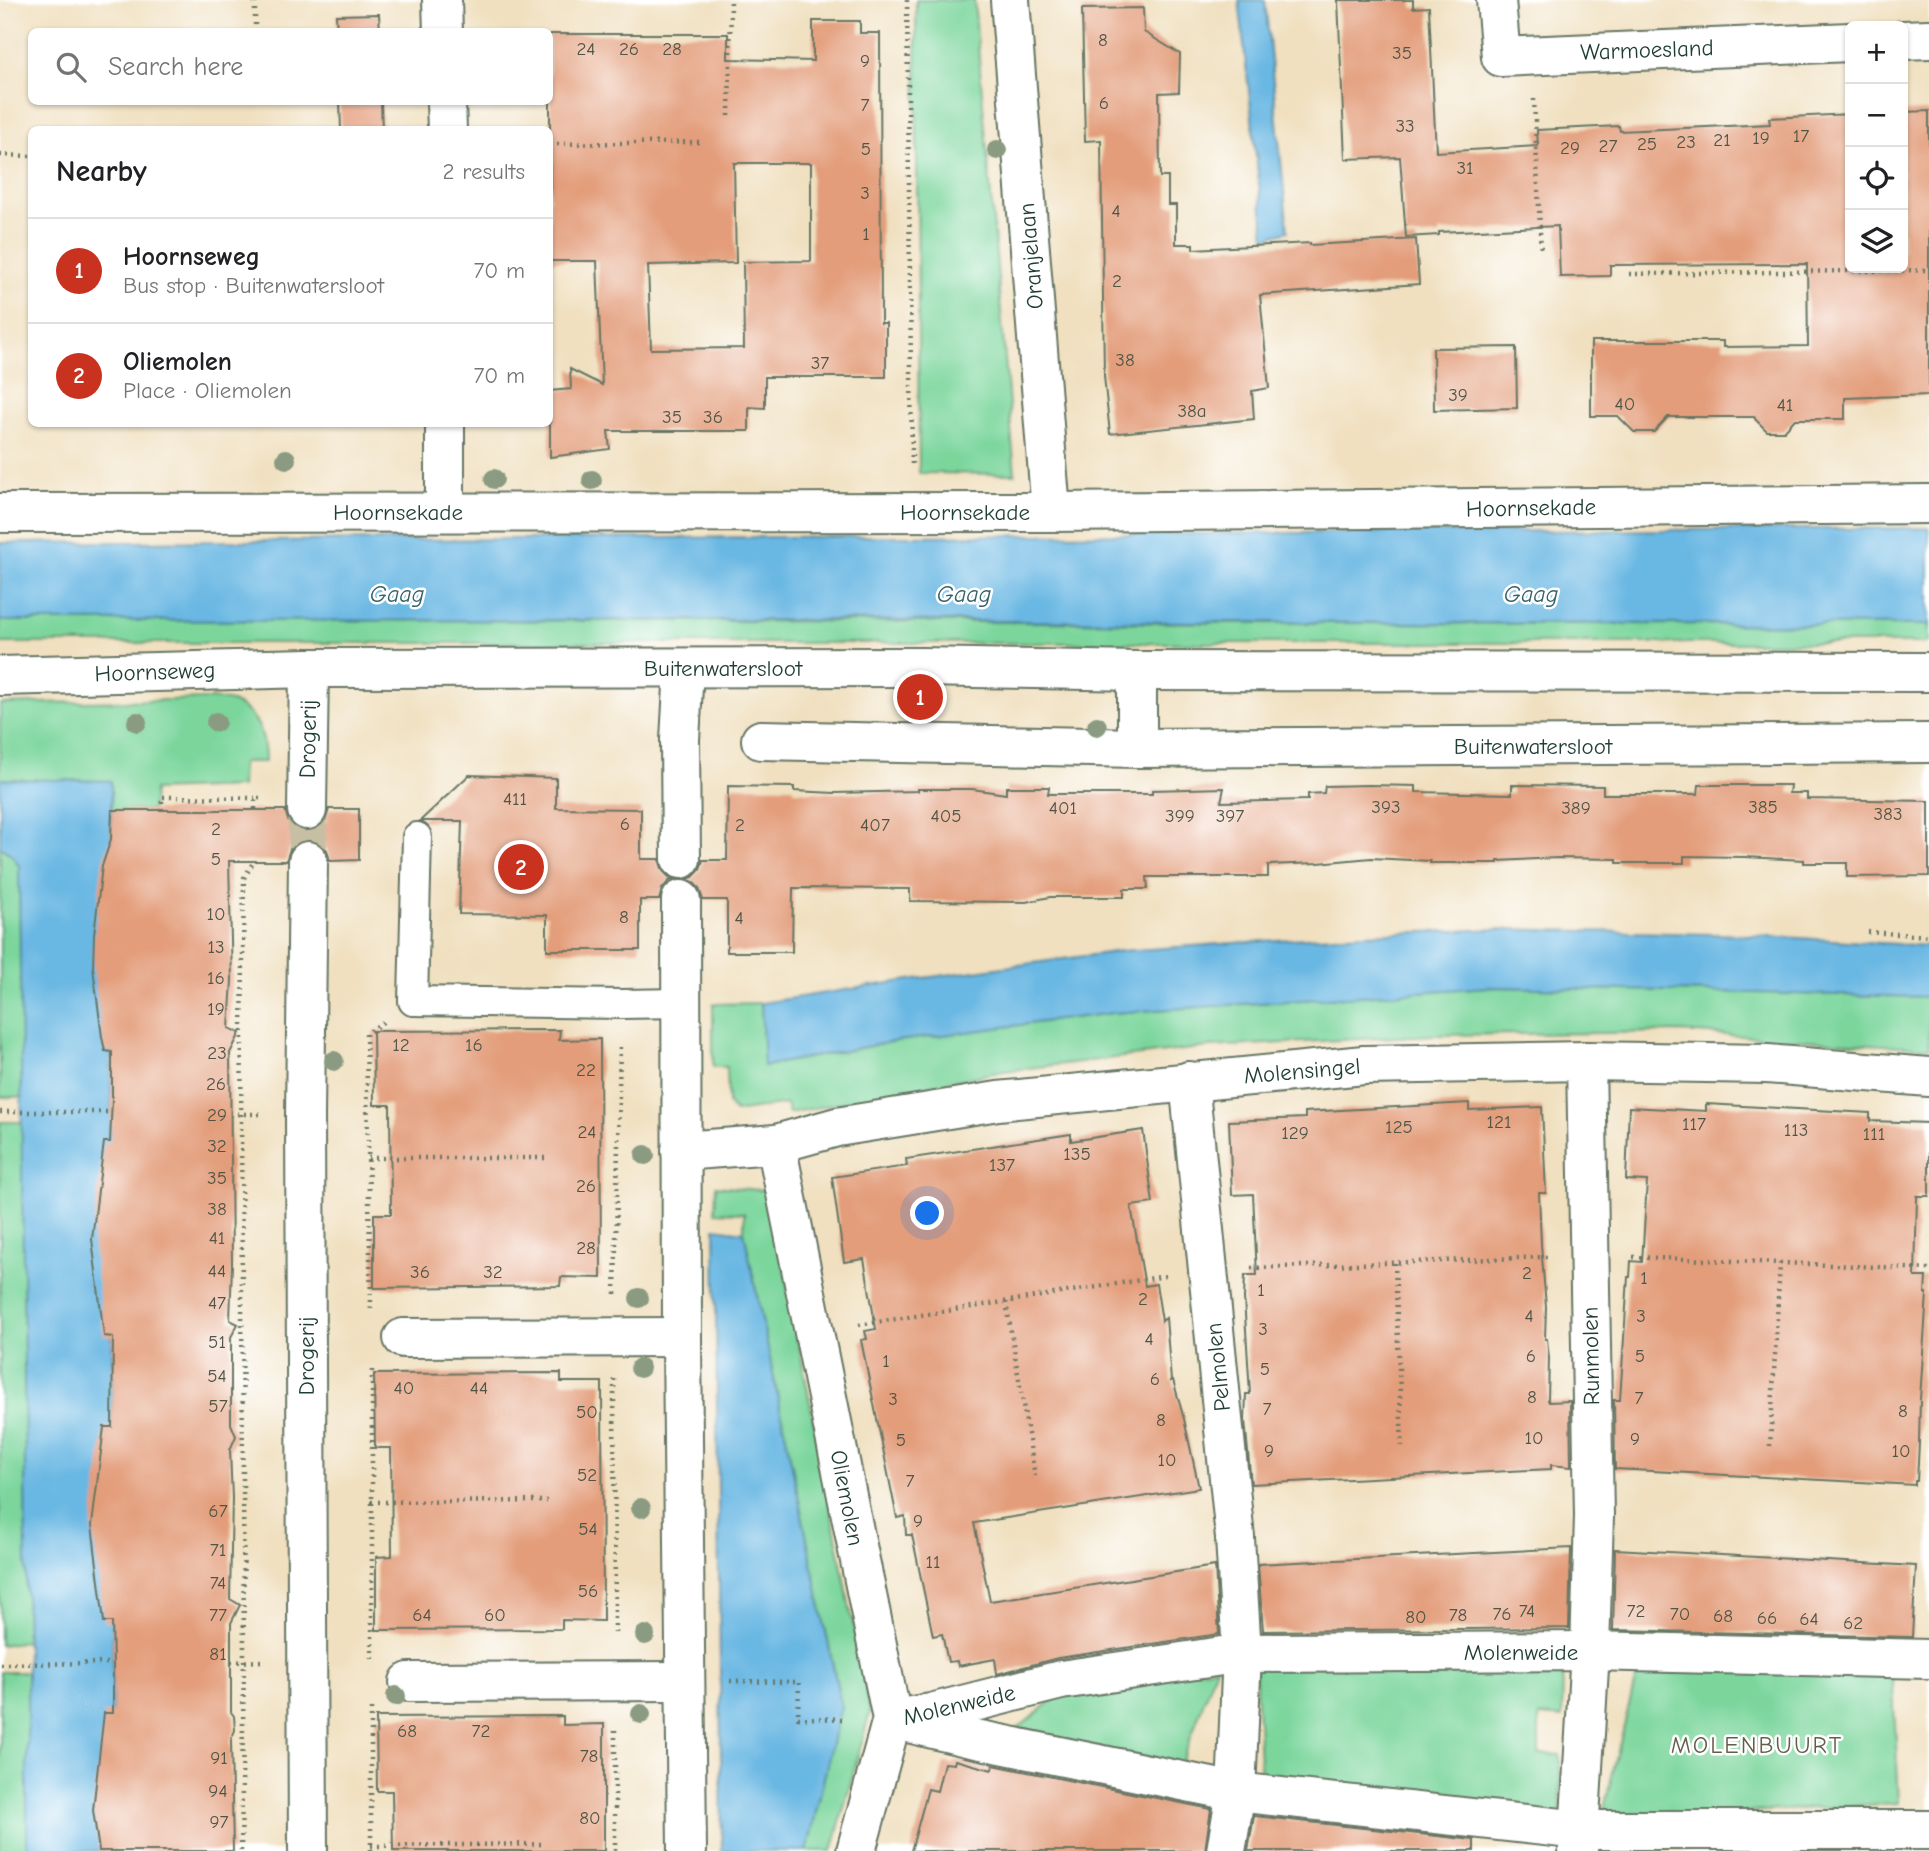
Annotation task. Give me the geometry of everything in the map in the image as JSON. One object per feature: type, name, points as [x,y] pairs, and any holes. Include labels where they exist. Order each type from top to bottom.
[{"type":"street","points":[[442,0],[443,28]]},
{"type":"street","name":"Oranjelaan","points":[[1010,0],[1051,512]]},
{"type":"street","name":"Warmoesland","points":[[1496,0],[1501,57],[1845,42]]},
{"type":"street","points":[[1908,40],[1929,39]]},
{"type":"street","points":[[446,105],[447,126]]},
{"type":"street","points":[[445,427],[445,512]]},
{"type":"street","name":"Hoornsekade","points":[[0,513],[1051,512],[1929,504]]},
{"type":"street","name":"Buitenwatersloot","points":[[309,668],[922,667],[1137,671],[1929,672]]},
{"type":"street","name":"Hoornseweg","points":[[0,676],[309,668]]},
{"type":"street","name":"Drogerij","points":[[307,810],[309,668]]},
{"type":"street","points":[[681,859],[680,740],[684,668]]},
{"type":"street","points":[[1137,671],[1137,748]]},
{"type":"street","name":"Buitenwatersloot","points":[[761,740],[1137,748],[1929,743]]},
{"type":"street","name":"Drogerij","points":[[308,860],[305,1116],[308,1851]]},
{"type":"street","points":[[681,900],[687,1851]]},
{"type":"street","name":"Molensingel","points":[[681,1151],[776,1144],[837,1127],[998,1101],[1364,1065],[1586,1061],[1767,1064],[1929,1077]]},
{"type":"street","name":"Runmolen","points":[[1586,1061],[1594,1516],[1590,1651]]},
{"type":"street","name":"Pelmolen","points":[[1189,1081],[1235,1538],[1242,1653]]},
{"type":"street","name":"Oliemolen","points":[[776,1144],[892,1719],[856,1851]]},
{"type":"street","points":[[403,1338],[682,1336]]},
{"type":"street","name":"Molenweide","points":[[892,1719],[931,1713],[1062,1680],[1242,1653],[1590,1651],[1929,1659]]},
{"type":"street","name":"Molenweide","points":[[1579,1841],[1590,1651]]},
{"type":"street","points":[[1226,1851],[1236,1792],[1242,1653]]},
{"type":"street","points":[[409,1682],[684,1681]]},
{"type":"street","name":"Molenweide","points":[[892,1719],[971,1738],[1236,1792],[1579,1841],[1929,1830]]},
{"type":"lane","points":[[417,837],[413,1001],[681,1003]]},
{"type":"path","points":[[255,0],[255,28]]},
{"type":"path","points":[[729,116],[731,0]]},
{"type":"path","points":[[907,0],[914,512]]},
{"type":"path","points":[[1531,55],[1541,252]]},
{"type":"path","points":[[553,144],[703,142]]},
{"type":"path","points":[[0,155],[28,156]]},
{"type":"path","points":[[1629,274],[1929,270]]},
{"type":"path","points":[[162,810],[162,797],[255,798]]},
{"type":"path","points":[[241,1851],[244,1661],[241,1058],[244,878],[254,861]]},
{"type":"path","points":[[1868,932],[1929,936]]},
{"type":"path","points":[[615,1851],[614,1337],[622,1004]]},
{"type":"path","points":[[366,1034],[370,1291]]},
{"type":"path","points":[[0,1112],[112,1112]]},
{"type":"path","points":[[368,1158],[546,1158]]},
{"type":"path","points":[[859,1325],[1210,1270],[1590,1255],[1929,1269]]},
{"type":"path","points":[[1395,1263],[1402,1446]]},
{"type":"path","points":[[1770,1446],[1780,1263]]},
{"type":"path","points":[[1006,1302],[1035,1476]]},
{"type":"path","points":[[372,1373],[372,1669]]},
{"type":"path","points":[[372,1502],[547,1501]]},
{"type":"path","points":[[0,1664],[113,1662]]},
{"type":"path","points":[[726,1681],[799,1682],[798,1718],[853,1719]]},
{"type":"path","points":[[372,1718],[372,1849],[546,1844]]},
{"type":"green space","points":[[916,0],[974,0],[1015,474],[919,473]]},
{"type":"green space","points":[[0,621],[1929,625],[1929,643],[0,643]]},
{"type":"green space","points":[[212,699],[229,701],[243,708],[255,720],[262,735],[265,762],[242,762],[241,787],[154,790],[152,810],[112,810],[110,781],[0,779],[0,704]]},
{"type":"green space","points":[[0,847],[12,855],[19,866],[22,1097],[0,1097]]},
{"type":"green space","points":[[1489,987],[1929,997],[1929,1048],[1679,1032],[1435,1035],[1209,1047],[1004,1071],[789,1113],[786,1104],[735,1112],[728,1104],[727,1067],[713,1067],[713,1004],[761,1003],[765,1066],[897,1041],[1112,1013]]},
{"type":"green space","points":[[0,1122],[22,1122],[27,1641],[0,1645]]},
{"type":"green space","points":[[716,1186],[769,1191],[870,1712],[832,1851],[807,1851],[841,1705],[744,1232],[744,1213],[715,1212]]},
{"type":"green space","points":[[1255,1663],[1563,1671],[1562,1718],[1539,1716],[1539,1754],[1560,1755],[1561,1815],[1261,1783]]},
{"type":"green space","points":[[1892,1666],[1899,1803],[1601,1821],[1637,1673]]},
{"type":"green space","points":[[1216,1667],[1181,1765],[1011,1734],[1068,1688]]},
{"type":"green space","points":[[0,1672],[27,1672],[27,1851],[0,1851]]},
{"type":"water","points":[[1239,0],[1265,0],[1288,231],[1265,238]]},
{"type":"water","name":"Gaag","points":[[1929,528],[1929,625],[715,620],[0,621],[0,543]]},
{"type":"water","points":[[0,779],[111,781],[113,1851],[27,1851],[19,866],[12,855],[0,847]]},
{"type":"water","points":[[1500,929],[1752,935],[1929,946],[1929,997],[1489,987],[1112,1013],[897,1041],[764,1066],[761,1003],[1121,951],[1363,934]]},
{"type":"water","points":[[715,1228],[744,1232],[841,1705],[807,1851],[722,1851]]},
{"type":"building","points":[[1338,0],[1413,0],[1413,8],[1429,7],[1436,152],[1538,146],[1537,130],[1619,126],[1620,131],[1770,124],[1769,118],[1845,114],[1845,273],[1908,273],[1908,112],[1929,111],[1929,395],[1845,398],[1845,419],[1795,419],[1784,431],[1767,431],[1755,417],[1668,417],[1654,432],[1634,432],[1618,416],[1591,416],[1591,341],[1723,341],[1723,347],[1808,346],[1807,264],[1610,265],[1610,276],[1560,277],[1558,226],[1439,232],[1439,235],[1406,237],[1400,157],[1345,159]]},
{"type":"building","points":[[1143,8],[1144,32],[1180,54],[1179,92],[1159,93],[1160,177],[1168,177],[1168,205],[1176,205],[1176,244],[1193,244],[1193,249],[1416,239],[1419,284],[1260,295],[1269,388],[1252,391],[1254,419],[1110,434],[1104,376],[1101,140],[1085,141],[1082,9]]},
{"type":"building","points":[[379,14],[380,28],[337,28],[336,15]]},
{"type":"building","points":[[813,21],[860,21],[860,33],[880,33],[881,323],[886,323],[886,377],[765,377],[765,408],[749,407],[749,431],[608,431],[610,449],[550,457],[553,391],[571,389],[570,369],[602,385],[597,261],[553,261],[553,126],[550,126],[550,105],[553,105],[553,34],[728,34],[728,59],[813,61]],"holes":[[[734,163],[811,163],[811,261],[743,262],[744,348],[651,349],[648,265],[736,263]]]},
{"type":"building","points":[[340,105],[381,105],[382,126],[341,126]]},
{"type":"building","points":[[1516,347],[1517,408],[1434,410],[1433,348]]},
{"type":"building","points":[[469,775],[556,778],[556,808],[641,809],[641,859],[659,859],[663,871],[670,878],[676,879],[669,881],[662,889],[659,900],[640,900],[640,950],[547,950],[547,915],[459,914],[462,821],[420,821]]},
{"type":"building","points":[[1512,785],[1603,786],[1603,794],[1698,794],[1699,785],[1790,785],[1789,793],[1807,793],[1807,799],[1929,801],[1929,876],[1847,877],[1847,863],[1804,863],[1804,860],[1744,857],[1684,856],[1684,863],[1617,863],[1617,859],[1557,858],[1498,863],[1430,863],[1371,858],[1268,865],[1268,877],[1147,877],[1148,889],[1124,889],[1124,897],[1050,897],[1026,902],[910,901],[910,889],[793,888],[792,952],[727,952],[727,900],[703,900],[699,888],[686,879],[693,877],[700,870],[703,860],[727,860],[728,786],[794,787],[794,791],[835,793],[972,789],[1006,794],[1006,787],[1049,787],[1048,794],[1152,794],[1152,790],[1224,788],[1221,802],[1308,800],[1308,794],[1324,793],[1325,786],[1416,786],[1416,792],[1512,794]]},
{"type":"building","points":[[329,809],[359,809],[359,860],[330,861],[327,850],[320,843],[308,839],[297,842],[290,849],[286,861],[229,861],[232,980],[229,1028],[240,1033],[230,1053],[230,1320],[238,1324],[231,1337],[231,1424],[236,1436],[230,1450],[230,1599],[240,1605],[231,1623],[231,1712],[235,1730],[231,1740],[233,1851],[99,1851],[93,1810],[104,1713],[113,1713],[113,1665],[112,1622],[104,1622],[92,1525],[104,1427],[112,1427],[113,1337],[104,1336],[92,1239],[104,1142],[110,1142],[112,1052],[105,1051],[93,968],[102,866],[111,839],[112,810],[285,810],[288,820],[295,828],[307,832],[318,829],[325,822]]},
{"type":"building","points":[[560,1030],[559,1040],[600,1039],[601,1278],[561,1277],[560,1286],[374,1288],[374,1214],[391,1214],[390,1105],[374,1105],[373,1031]]},
{"type":"building","points":[[1469,1103],[1469,1110],[1542,1107],[1546,1193],[1539,1193],[1546,1307],[1545,1339],[1549,1358],[1548,1400],[1570,1401],[1571,1467],[1551,1465],[1551,1469],[1251,1484],[1245,1420],[1246,1394],[1250,1394],[1244,1298],[1245,1275],[1257,1275],[1253,1194],[1232,1195],[1229,1121],[1305,1118],[1305,1112]]},
{"type":"building","points":[[1706,1104],[1870,1113],[1870,1121],[1929,1123],[1929,1196],[1917,1196],[1915,1277],[1926,1277],[1927,1293],[1915,1485],[1615,1469],[1614,1400],[1620,1400],[1631,1261],[1642,1262],[1647,1181],[1626,1180],[1629,1107],[1706,1111]]},
{"type":"building","points":[[1143,1130],[1153,1203],[1131,1206],[1145,1286],[1156,1284],[1162,1321],[1166,1318],[1171,1381],[1173,1380],[1184,1419],[1199,1488],[974,1523],[990,1601],[1215,1566],[1219,1634],[1058,1658],[997,1674],[995,1659],[958,1666],[957,1661],[948,1662],[942,1634],[933,1636],[912,1535],[906,1535],[905,1516],[897,1518],[861,1340],[867,1339],[865,1331],[876,1329],[864,1259],[844,1262],[832,1177],[907,1166],[906,1159],[1071,1134],[1071,1141]]},
{"type":"building","points":[[561,1373],[561,1382],[602,1382],[603,1621],[562,1620],[562,1629],[376,1630],[376,1557],[392,1556],[391,1448],[375,1448],[374,1374]]},
{"type":"building","points":[[1571,1548],[1569,1628],[1263,1631],[1258,1564]]},
{"type":"building","points":[[1615,1549],[1916,1566],[1912,1637],[1613,1630]]},
{"type":"building","points":[[563,1716],[563,1725],[604,1724],[604,1851],[393,1851],[392,1791],[377,1791],[376,1717]]},
{"type":"building","points":[[955,1760],[992,1770],[993,1765],[1211,1809],[1205,1851],[911,1851],[928,1789],[937,1791],[944,1763],[954,1764]]},
{"type":"building","points":[[1254,1816],[1474,1840],[1474,1851],[1248,1851]]},
{"type":"tunnel","points":[[307,810],[308,861]]},
{"type":"place","name":"Hoornseweg","points":[[920,697]]},
{"type":"place","name":"Oliemolen","points":[[521,867]]},
{"type":"district","name":"MOLENBUURT","points":[[1757,1745]]}]
